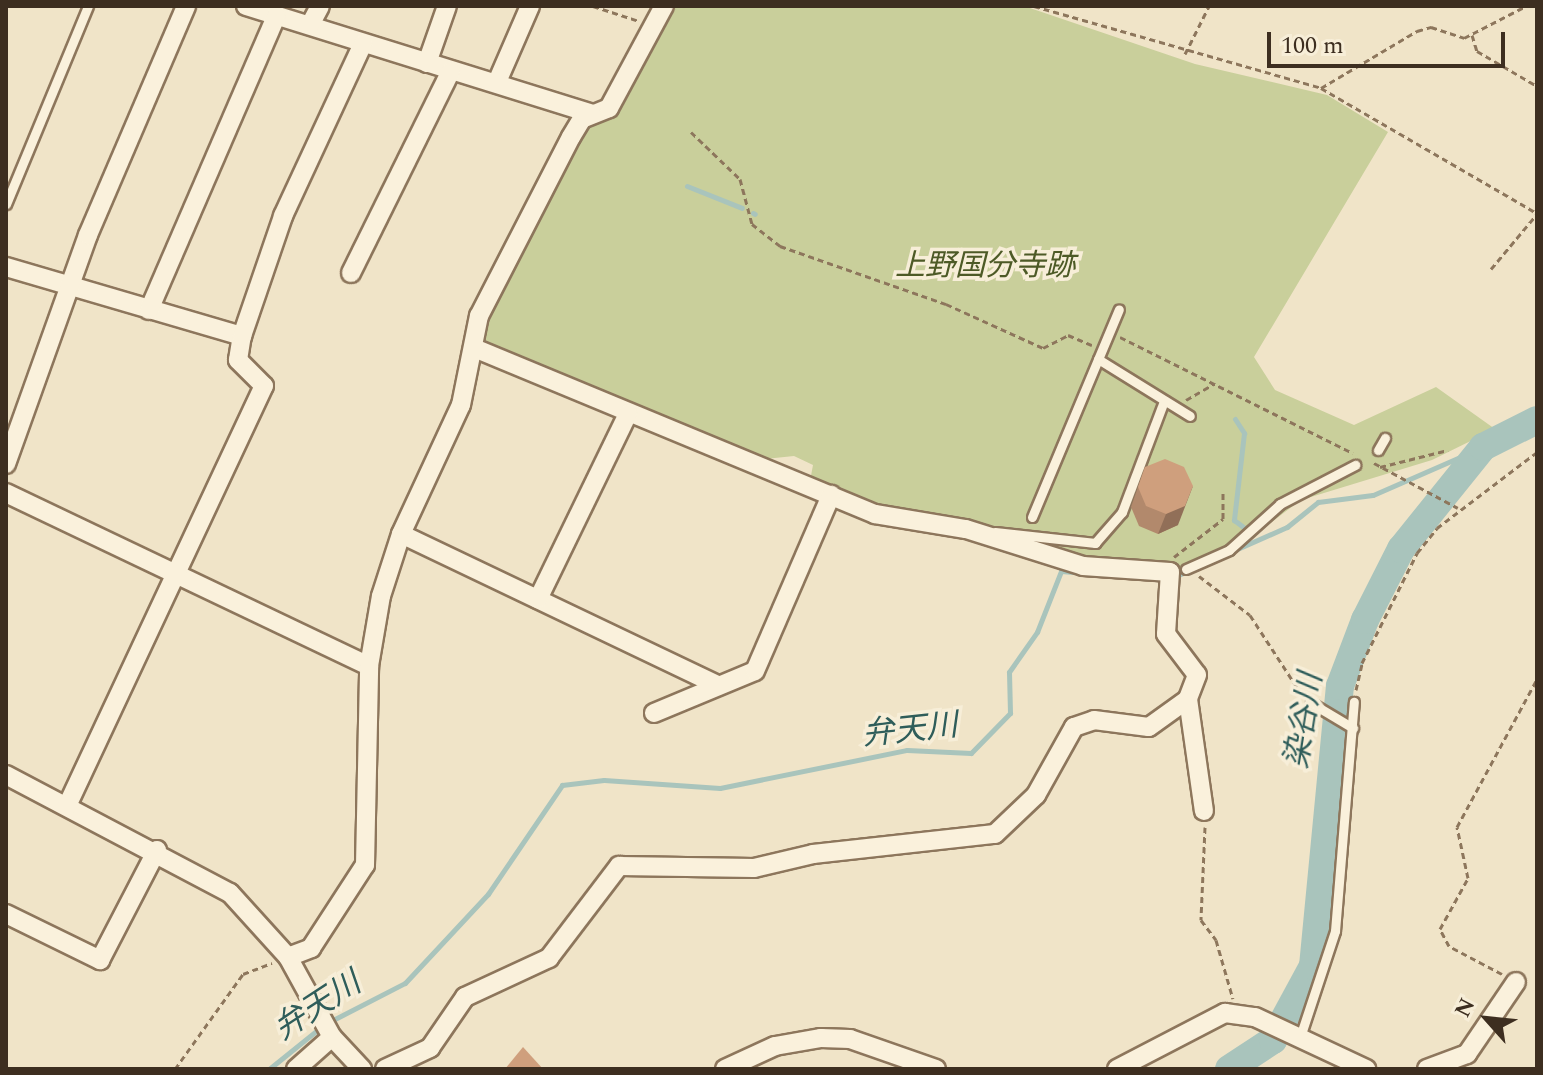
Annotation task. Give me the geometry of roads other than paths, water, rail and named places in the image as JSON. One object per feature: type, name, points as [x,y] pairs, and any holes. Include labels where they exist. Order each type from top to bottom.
[{"type":"street","points":[[6,464],[69,286],[186,6]]},
{"type":"street","points":[[246,6],[592,114]]},
{"type":"street","points":[[310,25],[320,6]]},
{"type":"street","points":[[427,63],[447,6]]},
{"type":"street","points":[[497,82],[530,6]]},
{"type":"street","points":[[288,957],[311,948],[365,865],[369,666],[401,534],[461,405],[479,316],[537,195],[592,114],[609,108],[664,6]]},
{"type":"street","points":[[149,310],[276,16]]},
{"type":"street","points":[[67,806],[181,577],[264,386],[238,360],[242,336],[283,216],[363,44]]},
{"type":"street","points":[[351,273],[451,71]]},
{"type":"street","points":[[6,267],[242,336]]},
{"type":"street","points":[[474,348],[628,414],[887,517],[988,535],[1083,566],[1184,572],[1166,634],[1197,675],[1188,699],[1204,811]]},
{"type":"street","points":[[538,599],[628,414]]},
{"type":"street","points":[[6,493],[369,666]]},
{"type":"street","points":[[654,713],[755,671],[831,495]]},
{"type":"street","points":[[401,534],[719,686]]},
{"type":"street","points":[[385,1069],[430,1048],[465,997],[549,958],[619,866],[754,868],[813,854],[995,834],[1036,795],[1074,727],[1094,720],[1149,727],[1188,699]]},
{"type":"street","points":[[6,775],[157,850],[230,893],[288,957],[330,1033],[362,1069]]},
{"type":"street","points":[[6,914],[100,960],[157,850]]},
{"type":"street","points":[[1427,1069],[1467,1054],[1516,982]]},
{"type":"street","points":[[1117,1069],[1211,1015],[1247,1016],[1295,1034],[1366,1069]]},
{"type":"street","points":[[296,1069],[330,1033]]},
{"type":"street","points":[[725,1069],[810,1039],[850,1039],[897,1062],[936,1069]]},
{"type":"lane","points":[[6,204],[88,6]]},
{"type":"lane","points":[[1032,517],[1119,309]]},
{"type":"lane","points":[[1100,354],[1168,404],[1190,416]]},
{"type":"lane","points":[[988,535],[1095,543],[1122,512],[1168,404]]},
{"type":"lane","points":[[1378,450],[1385,438]]},
{"type":"lane","points":[[1184,572],[1229,550],[1280,504],[1355,465]]},
{"type":"lane","points":[[1295,1034],[1335,931],[1349,726],[1354,702]]},
{"type":"lane","points":[[1314,704],[1349,726]]},
{"type":"waterway","points":[[687,186],[742,208]]},
{"type":"waterway","points":[[1235,419],[1244,433],[1234,520],[1246,529]]},
{"type":"waterway","name":"染谷川","points":[[1229,1069],[1273,1040],[1313,966],[1340,686],[1365,620],[1401,549],[1483,447],[1537,420]]},
{"type":"waterway","name":"弁天川","points":[[1174,577],[1287,527],[1318,502],[1373,495],[1483,447]]},
{"type":"waterway","name":"弁天川","points":[[329,1022],[405,983],[488,894],[562,785],[604,780],[720,788],[907,750],[971,753],[1010,713],[1009,672],[1037,632],[1061,571],[1148,578]]},
{"type":"waterway","name":"弁天川","points":[[269,1069],[321,1027]]},
{"type":"park label","name":"上野国分寺跡","points":[[985,266]]}]
